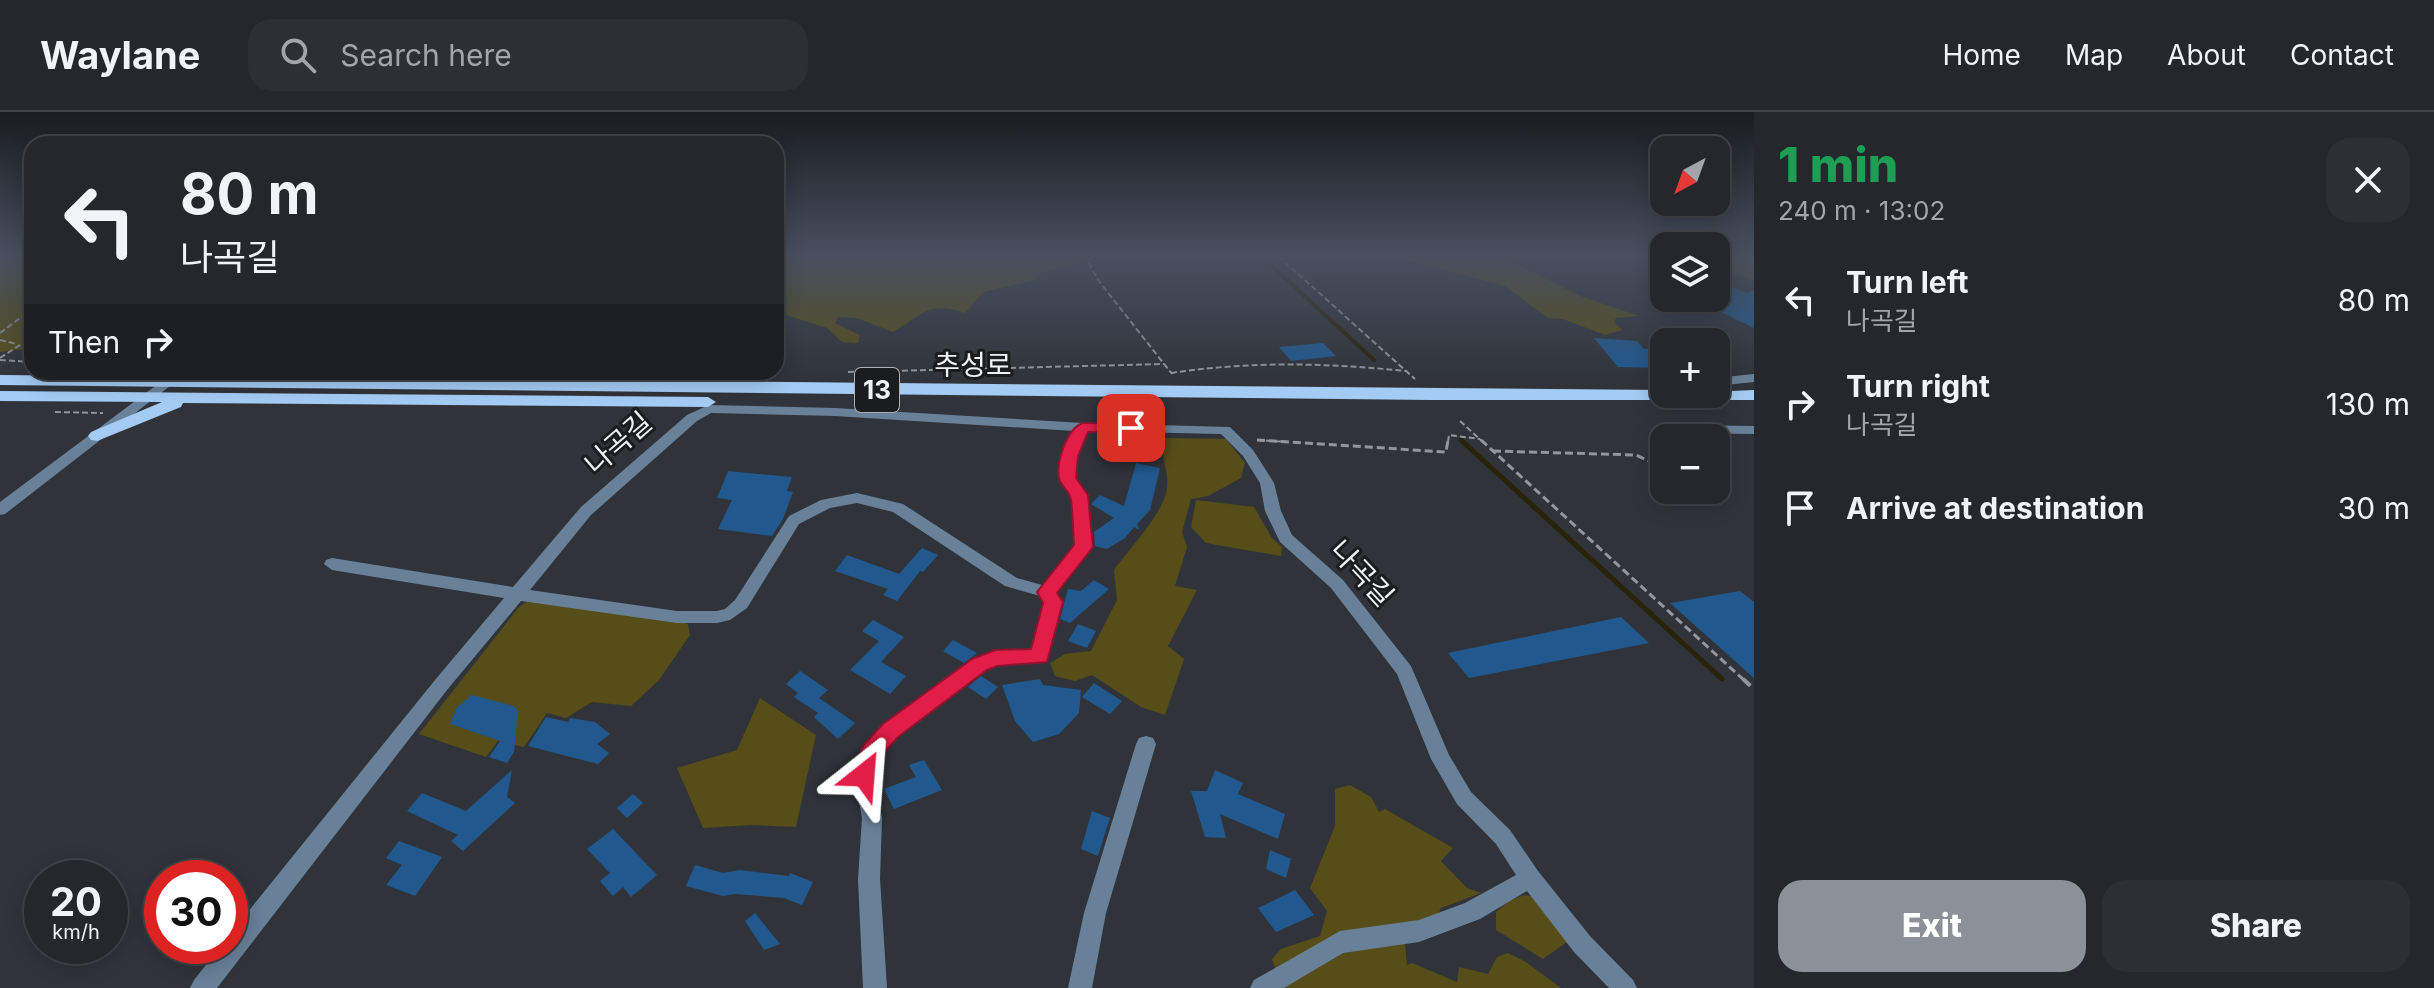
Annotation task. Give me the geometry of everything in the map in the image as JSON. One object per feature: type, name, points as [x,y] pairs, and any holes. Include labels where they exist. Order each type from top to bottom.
[{"type":"main road","name":"추성로","points":[[0,380],[146,398],[1754,409]]},
{"type":"main road","points":[[97,436],[103,419],[102,407],[92,390],[123,380]]},
{"type":"main road","points":[[227,380],[238,385]]},
{"type":"main road","name":"추성로","points":[[0,396],[166,383],[1650,394]]},
{"type":"main road","name":"추성로","points":[[1730,395],[1754,395]]},
{"type":"main road","points":[[97,436],[188,398]]},
{"type":"street","points":[[0,510],[170,380]]},
{"type":"street","name":"나곡길","points":[[202,988],[441,685],[586,511],[692,418],[709,409],[835,412],[1083,427],[1225,430],[1248,453],[1267,483],[1273,511],[1286,538],[1337,584],[1405,671],[1441,759],[1464,798],[1503,837],[1530,878],[1582,944],[1625,988]]},
{"type":"street","points":[[1046,592],[1084,547],[1079,495],[1068,479],[1070,456],[1083,427]]},
{"type":"street","points":[[332,564],[516,594],[696,618],[730,614],[741,604],[768,565],[794,520],[826,504],[857,498],[898,508],[1011,582],[1046,592],[1053,602],[1039,657],[995,658],[979,665],[891,730],[871,753],[864,775],[872,818],[869,895],[875,988]]},
{"type":"street","points":[[1080,988],[1095,913],[1146,744]]},
{"type":"street","points":[[1262,988],[1340,942],[1419,931],[1472,911],[1530,878]]},
{"type":"lane","points":[[1730,381],[1754,378]]},
{"type":"lane","points":[[1730,430],[1754,430]]},
{"type":"path","points":[[1111,297],[1175,377]]},
{"type":"path","points":[[1324,297],[1417,381]]},
{"type":"path","points":[[0,333],[24,315]]},
{"type":"path","points":[[0,340],[17,344]]},
{"type":"path","points":[[0,359],[24,341]]},
{"type":"path","points":[[0,359],[24,361]]},
{"type":"path","points":[[835,373],[1030,365],[1164,364]]},
{"type":"path","points":[[1171,373],[1321,364],[1406,371]]},
{"type":"path","points":[[1460,421],[1754,689]]},
{"type":"path","points":[[1233,439],[1446,452],[1449,435],[1480,439]]},
{"type":"path","points":[[1493,451],[1636,455],[1650,462]]},
{"type":"shaded area","points":[[0,297],[24,297],[24,349],[0,352]]},
{"type":"shaded area","points":[[784,297],[979,297],[965,313],[942,308],[926,311],[893,332],[857,318],[838,317],[835,323],[860,335],[858,343],[842,342],[827,328],[784,315]]},
{"type":"shaded area","points":[[1520,297],[1583,297],[1639,316],[1616,318],[1614,322],[1622,330],[1605,335],[1563,319],[1548,318]]},
{"type":"shaded area","points":[[1165,438],[1226,439],[1245,463],[1241,478],[1208,496],[1191,499],[1182,532],[1187,547],[1175,586],[1197,590],[1168,646],[1184,659],[1165,715],[1141,707],[1092,675],[1075,681],[1055,676],[1050,663],[1065,654],[1091,651],[1117,600],[1114,570],[1153,519],[1165,497]]},
{"type":"shaded area","points":[[1196,500],[1254,507],[1272,538],[1282,547],[1281,556],[1206,543],[1191,527]]},
{"type":"shaded area","points":[[527,602],[681,621],[688,624],[690,635],[659,680],[631,706],[592,702],[566,718],[547,713],[524,747],[498,741],[486,757],[419,734],[519,607]]},
{"type":"shaded area","points":[[760,698],[816,735],[796,827],[751,825],[703,828],[677,768],[737,750]]},
{"type":"shaded area","points":[[1350,785],[1371,797],[1379,812],[1385,809],[1453,848],[1441,861],[1467,888],[1481,893],[1441,908],[1428,937],[1405,944],[1407,965],[1412,963],[1457,982],[1459,967],[1488,974],[1497,957],[1508,953],[1526,962],[1561,988],[1282,988],[1272,959],[1281,949],[1320,936],[1327,911],[1310,888],[1335,826],[1335,789]]},
{"type":"shaded area","points":[[1524,895],[1536,897],[1567,942],[1543,959],[1496,930],[1496,912],[1509,901]]},
{"type":"building","points":[[1730,297],[1754,297],[1754,328],[1721,312],[1730,312]]},
{"type":"building","points":[[1594,338],[1637,341],[1644,349],[1650,349],[1650,368],[1618,367]]},
{"type":"building","points":[[1323,343],[1336,356],[1291,361],[1279,347]]},
{"type":"building","points":[[1136,463],[1160,468],[1150,510],[1137,524],[1139,530],[1134,527],[1125,538],[1107,549],[1095,546],[1094,532],[1114,518],[1091,504],[1100,495],[1124,506]]},
{"type":"building","points":[[728,471],[792,477],[787,491],[793,492],[783,519],[772,536],[718,529],[732,500],[717,498]]},
{"type":"building","points":[[922,548],[938,555],[923,572],[920,571],[897,601],[883,595],[888,589],[835,571],[847,555],[899,574]]},
{"type":"building","points":[[1094,580],[1109,589],[1070,623],[1060,619],[1068,589],[1081,591]]},
{"type":"building","points":[[1740,591],[1754,602],[1754,678],[1670,603]]},
{"type":"building","points":[[1621,617],[1649,643],[1469,678],[1448,653]]},
{"type":"building","points":[[873,620],[904,637],[881,662],[906,676],[890,694],[850,670],[879,641],[862,631]]},
{"type":"building","points":[[1078,624],[1096,631],[1087,648],[1068,641]]},
{"type":"building","points":[[953,640],[977,653],[964,663],[943,651]]},
{"type":"building","points":[[800,671],[828,690],[819,698],[855,723],[838,739],[814,717],[818,713],[794,697],[798,693],[786,684]]},
{"type":"building","points":[[981,676],[998,687],[986,699],[968,687]]},
{"type":"building","points":[[1040,679],[1043,685],[1081,690],[1079,713],[1059,734],[1033,742],[1015,721],[1002,685]]},
{"type":"building","points":[[1094,683],[1122,701],[1110,714],[1082,697]]},
{"type":"building","points":[[472,695],[514,706],[518,711],[514,752],[507,763],[489,757],[500,741],[450,724],[457,707]]},
{"type":"building","points":[[546,717],[568,722],[570,718],[595,722],[610,734],[597,744],[609,753],[598,764],[528,746]]},
{"type":"building","points":[[924,760],[942,790],[894,809],[884,789],[916,777],[909,765]]},
{"type":"building","points":[[512,770],[507,797],[515,803],[463,851],[451,841],[458,835],[407,811],[422,793],[466,811]]},
{"type":"building","points":[[1215,770],[1243,783],[1238,794],[1285,814],[1278,839],[1220,814],[1226,838],[1205,837],[1191,791],[1207,791]]},
{"type":"building","points":[[633,794],[643,803],[627,818],[617,808]]},
{"type":"building","points":[[1092,811],[1110,818],[1098,856],[1081,849]]},
{"type":"building","points":[[613,829],[657,875],[631,897],[623,887],[613,896],[600,881],[610,873],[587,849]]},
{"type":"building","points":[[399,841],[442,857],[415,896],[386,885],[402,865],[386,858]]},
{"type":"building","points":[[1270,850],[1291,859],[1286,878],[1266,869]]},
{"type":"building","points":[[695,865],[723,873],[740,870],[789,876],[790,873],[813,882],[802,905],[784,898],[723,896],[686,886]]},
{"type":"building","points":[[1295,890],[1314,915],[1276,932],[1258,908]]},
{"type":"building","points":[[755,913],[780,944],[764,950],[745,921]]},
{"type":"waterway","points":[[1305,297],[1374,360]]},
{"type":"waterway","points":[[1461,440],[1722,679]]},
{"type":"route","points":[[864,775],[871,753],[891,730],[979,665],[995,658],[1039,657],[1053,602],[1046,592],[1084,547],[1079,495],[1068,479],[1070,456],[1077,436],[1083,427],[1131,428]]}]
